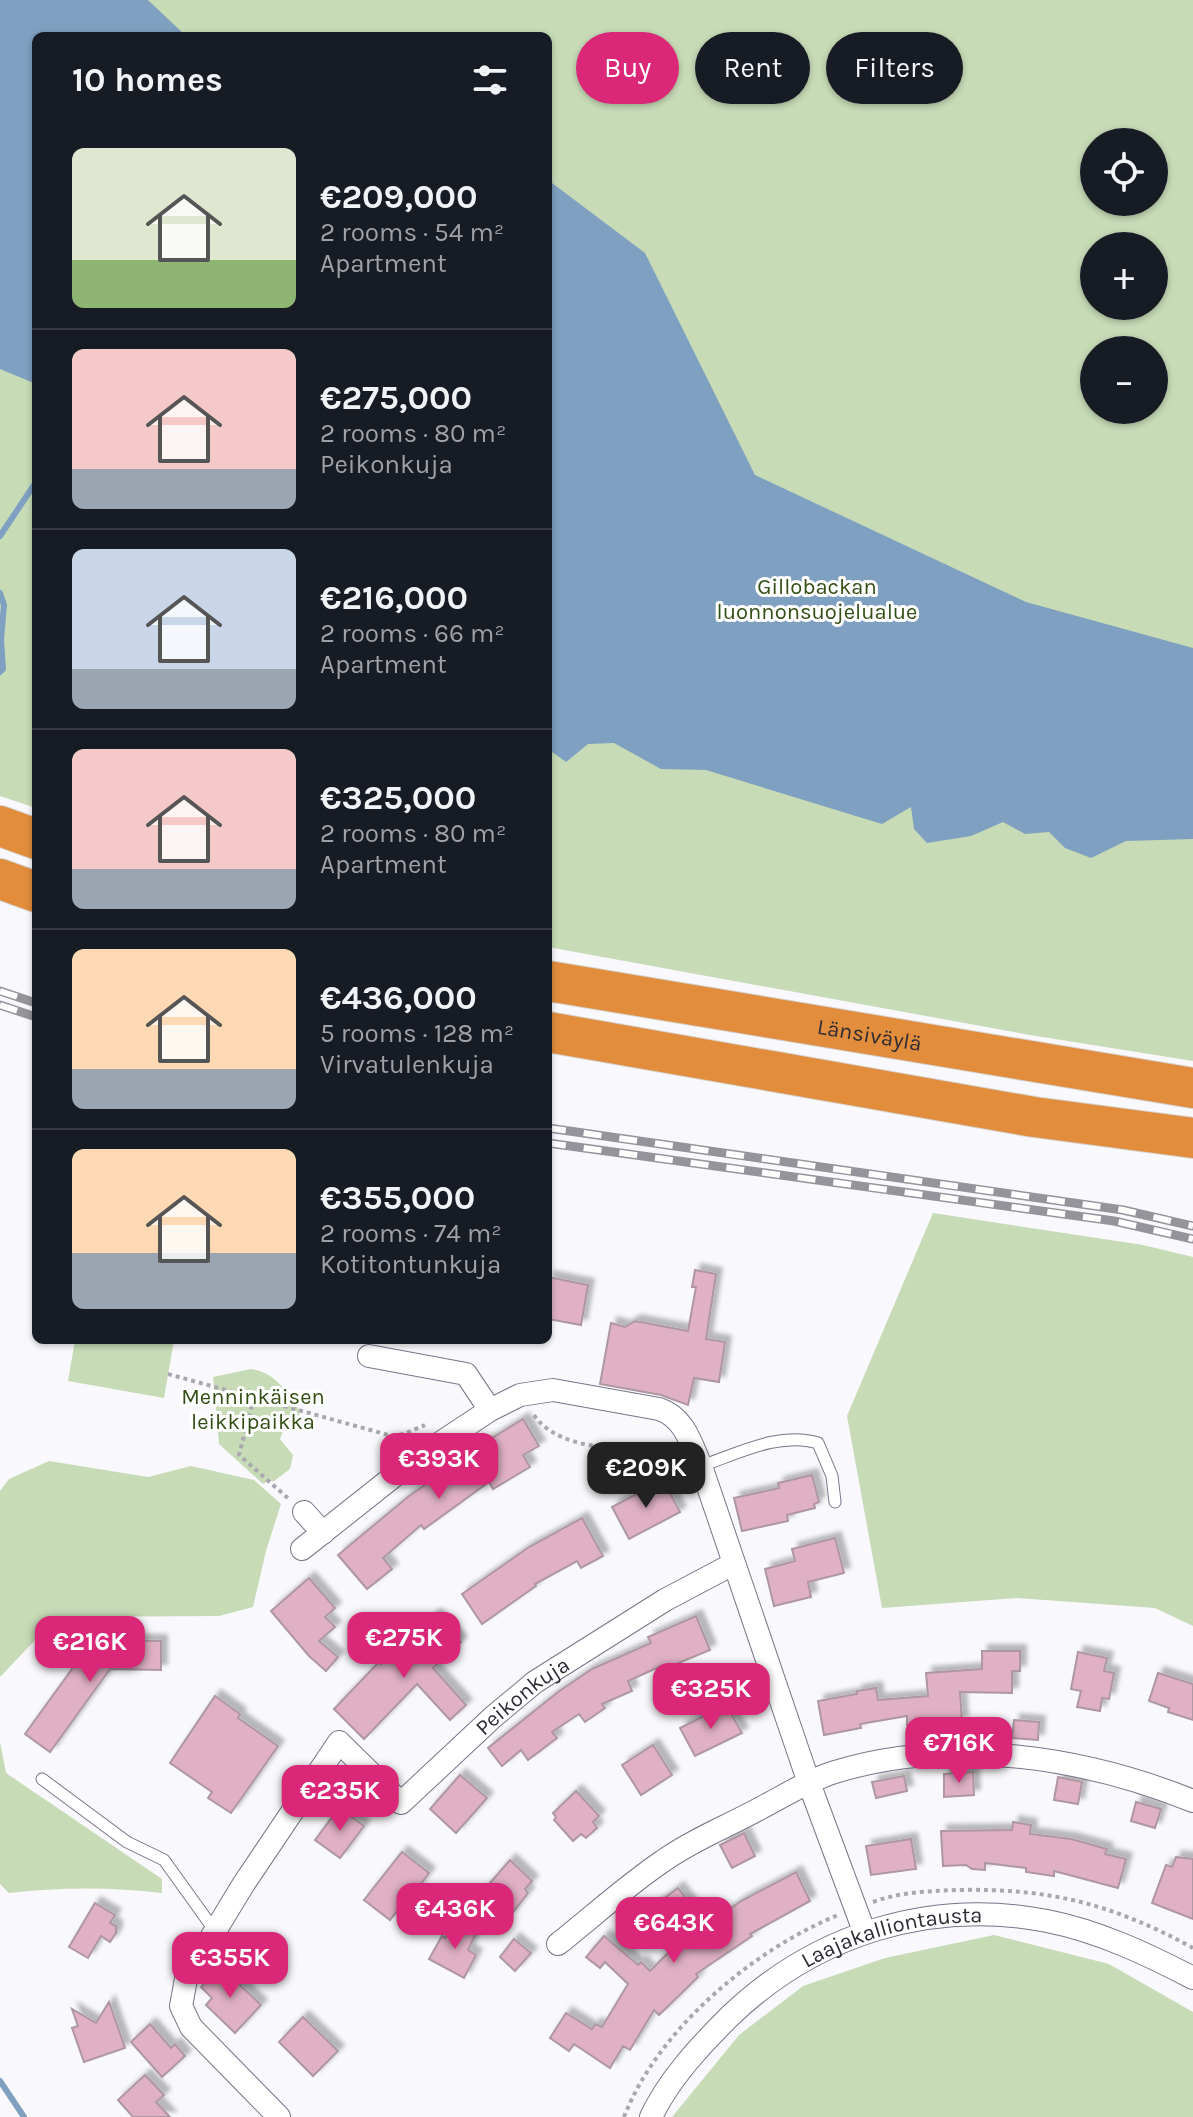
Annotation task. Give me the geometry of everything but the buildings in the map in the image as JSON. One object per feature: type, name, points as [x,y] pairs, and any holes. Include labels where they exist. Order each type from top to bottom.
[{"type":"highway","points":[[0,826],[32,838]]},
{"type":"highway","points":[[0,879],[32,891]]},
{"type":"highway","name":"Länsiväylä","points":[[552,982],[1193,1088]]},
{"type":"highway","points":[[552,1033],[1034,1117],[1193,1138]]},
{"type":"street","points":[[369,1356],[466,1374],[490,1410]]},
{"type":"street","points":[[302,1549],[413,1461],[490,1410],[520,1395],[553,1390],[668,1412],[675,1416],[689,1438],[690,1462],[733,1564],[864,1931]]},
{"type":"street","points":[[304,1512],[323,1533]]},
{"type":"street","name":"Peikonkuja","points":[[215,1931],[339,1742],[401,1803],[535,1682],[665,1600],[733,1564]]},
{"type":"street","points":[[558,1944],[664,1860],[809,1783],[862,1764],[913,1756],[981,1754],[1032,1759],[1148,1783],[1193,1801]]},
{"type":"street","name":"Laajakalliontausta","points":[[651,2117],[674,2079],[705,2040],[747,2000],[776,1976],[827,1947],[864,1931],[941,1918],[1013,1916],[1075,1928],[1111,1940],[1193,1978]]},
{"type":"street","points":[[215,1931],[186,1979],[181,2006],[191,2027],[279,2117]]},
{"type":"lane","points":[[690,1462],[803,1438],[818,1443],[826,1458],[835,1502]]},
{"type":"lane","points":[[42,1779],[127,1842],[164,1860],[215,1931]]},
{"type":"path","points":[[168,1374],[392,1436],[416,1431],[431,1422]]},
{"type":"path","points":[[520,1395],[545,1429],[556,1435],[623,1449],[667,1449],[690,1462]]},
{"type":"path","points":[[254,1397],[239,1455],[304,1512]]},
{"type":"green space","name":"Gillobackan luonnonsuojelualue","points":[[0,0],[1193,0],[1193,1061],[1030,1035],[552,948],[552,32],[32,32],[32,807],[0,796]]},
{"type":"green space","points":[[933,1213],[1143,1245],[1193,1257],[1193,1626],[1155,1608],[1017,1598],[882,1608],[847,1416]]},
{"type":"green space","points":[[74,1344],[173,1344],[164,1398],[68,1381]]},
{"type":"green space","name":"Menninkäisen leikkipaikka","points":[[251,1369],[274,1379],[300,1411],[299,1417],[283,1431],[280,1439],[293,1455],[290,1469],[274,1481],[263,1484],[219,1444],[213,1377]]},
{"type":"green space","points":[[49,1461],[148,1477],[191,1466],[254,1480],[281,1504],[253,1607],[219,1616],[57,1617],[0,1677],[0,1491],[9,1479]]},
{"type":"green space","points":[[0,1742],[6,1773],[162,1879],[162,1893],[86,1888],[9,1893],[0,1884]]},
{"type":"green space","points":[[994,1935],[1109,1964],[1193,2012],[1193,2117],[672,2117],[739,2035],[803,1986],[885,1958]]},
{"type":"water","points":[[0,0],[148,0],[182,32],[32,32],[32,382],[0,369]]},
{"type":"water","points":[[552,183],[645,253],[755,475],[1026,602],[1193,648],[1193,839],[1126,841],[1091,858],[1065,848],[1049,832],[1025,834],[1003,822],[971,836],[927,843],[914,829],[911,807],[882,824],[706,770],[661,769],[614,743],[588,744],[566,762],[552,752]]},
{"type":"waterway","points":[[0,536],[32,488]]},
{"type":"waterway","points":[[0,593],[4,605],[1,640],[3,669],[0,672]]},
{"type":"waterway","points":[[0,2081],[24,2117]]},
{"type":"railway","points":[[0,991],[32,1002]]},
{"type":"railway","points":[[0,1005],[32,1016]]},
{"type":"railway","points":[[552,1129],[1123,1210],[1193,1226]]},
{"type":"railway","points":[[552,1144],[1114,1221],[1193,1239]]}]
